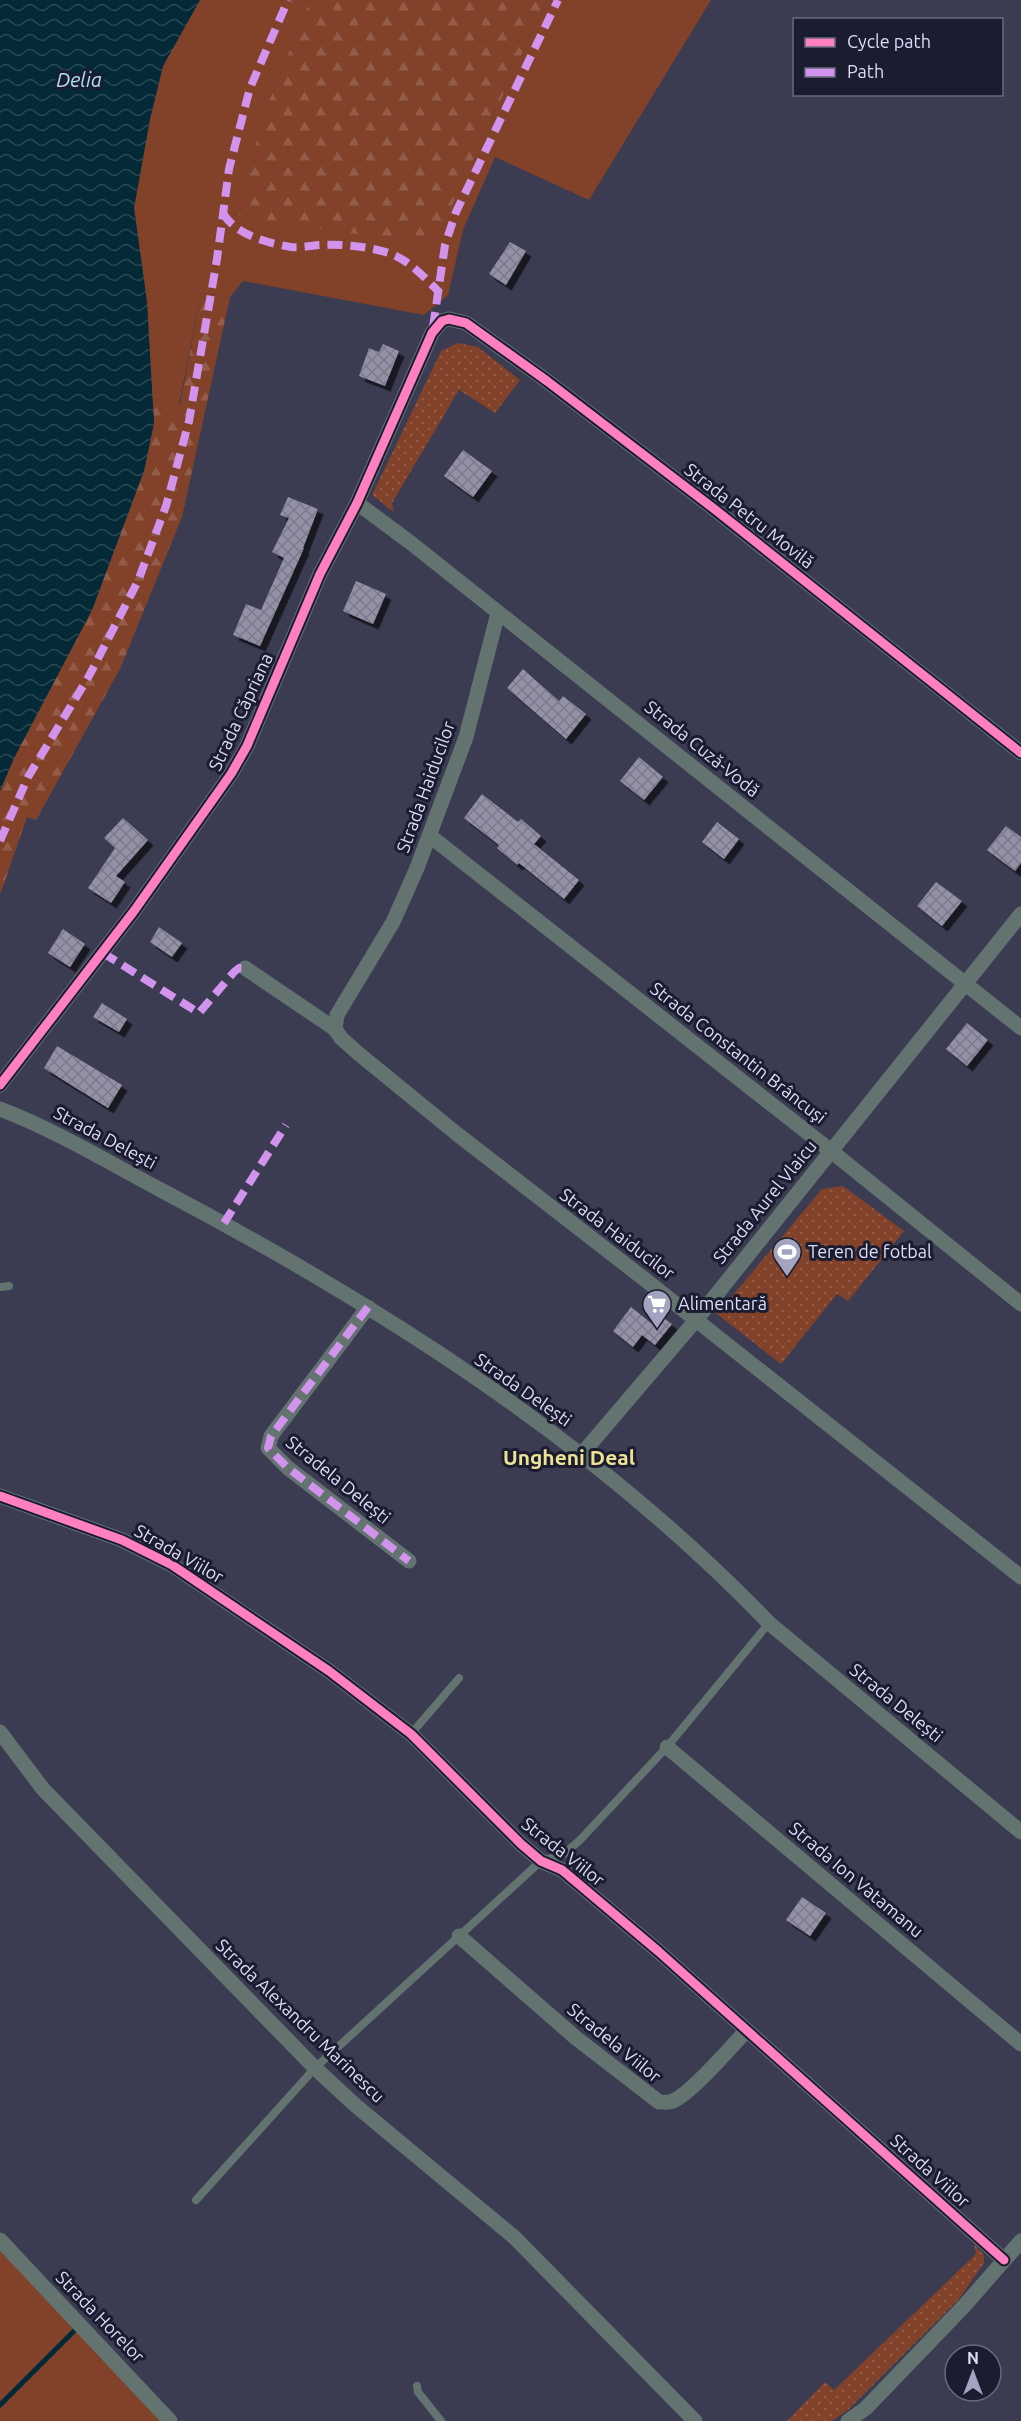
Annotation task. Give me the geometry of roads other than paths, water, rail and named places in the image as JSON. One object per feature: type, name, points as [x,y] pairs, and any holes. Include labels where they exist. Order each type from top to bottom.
[{"type":"street","name":"Strada Căpriana","points":[[0,1085],[140,903],[231,774],[256,725],[320,574],[357,503],[432,333],[442,321],[449,319]]},
{"type":"street","name":"Strada Petru Movilă","points":[[449,319],[466,323],[556,388],[722,515],[1021,753]]},
{"type":"street","name":"Strada Cuză-Vodă","points":[[357,503],[411,543],[1021,1028]]},
{"type":"street","name":"Strada Haiducilor","points":[[335,1029],[337,1015],[393,922],[430,836],[466,737],[498,613]]},
{"type":"street","name":"Strada Constantin Brâncuşi","points":[[430,836],[831,1151],[1021,1304]]},
{"type":"street","name":"Strada Aurel Vlaicu","points":[[581,1455],[696,1320],[1021,914]]},
{"type":"street","name":"Strada Haiducilor","points":[[245,968],[335,1029],[341,1038],[359,1054],[457,1134],[1021,1577]]},
{"type":"street","name":"Strada Delești","points":[[0,1109],[57,1135],[308,1270],[368,1307],[508,1401],[581,1455],[690,1547],[769,1623],[1021,1832]]},
{"type":"street","name":"Stradela Delești","points":[[368,1307],[271,1436],[268,1448],[288,1468],[409,1561]]},
{"type":"street","name":"Strada Viilor","points":[[0,1496],[122,1540],[172,1565],[329,1671],[411,1734],[540,1861],[562,1870],[658,1951],[1004,2260]]},
{"type":"street","name":"Strada Alexandru Marinescu","points":[[0,1732],[43,1789],[315,2068],[514,2237],[695,2421]]},
{"type":"street","name":"Strada Ion Vatamanu","points":[[667,1747],[1021,2044]]},
{"type":"street","name":"Stradela Viilor","points":[[459,1936],[576,2038],[659,2102],[671,2102],[683,2094],[705,2075],[746,2031]]},
{"type":"street","name":"Strada Horelor","points":[[0,2240],[170,2421]]},
{"type":"street","points":[[848,2421],[866,2408],[940,2331],[1021,2241]]},
{"type":"lane","points":[[0,1287],[9,1286]]},
{"type":"lane","points":[[196,2200],[315,2068],[540,1861],[564,1854],[580,1840],[667,1747],[769,1623]]},
{"type":"lane","points":[[411,1734],[459,1678]]},
{"type":"lane","points":[[417,2386],[418,2392],[441,2421]]},
{"type":"water","name":"Delia","points":[[0,0],[200,0],[163,66],[150,119],[134,208],[147,302],[154,423],[144,471],[92,610],[14,758],[0,791]]},
{"type":"waterway","points":[[0,2405],[74,2331]]},
{"type":"place","name":"Teren de fotbal","points":[[787,1278]]},
{"type":"place","name":"Alimentară","points":[[657,1330]]},
{"type":"district","name":"Ungheni Deal","points":[[569,1458]]}]
